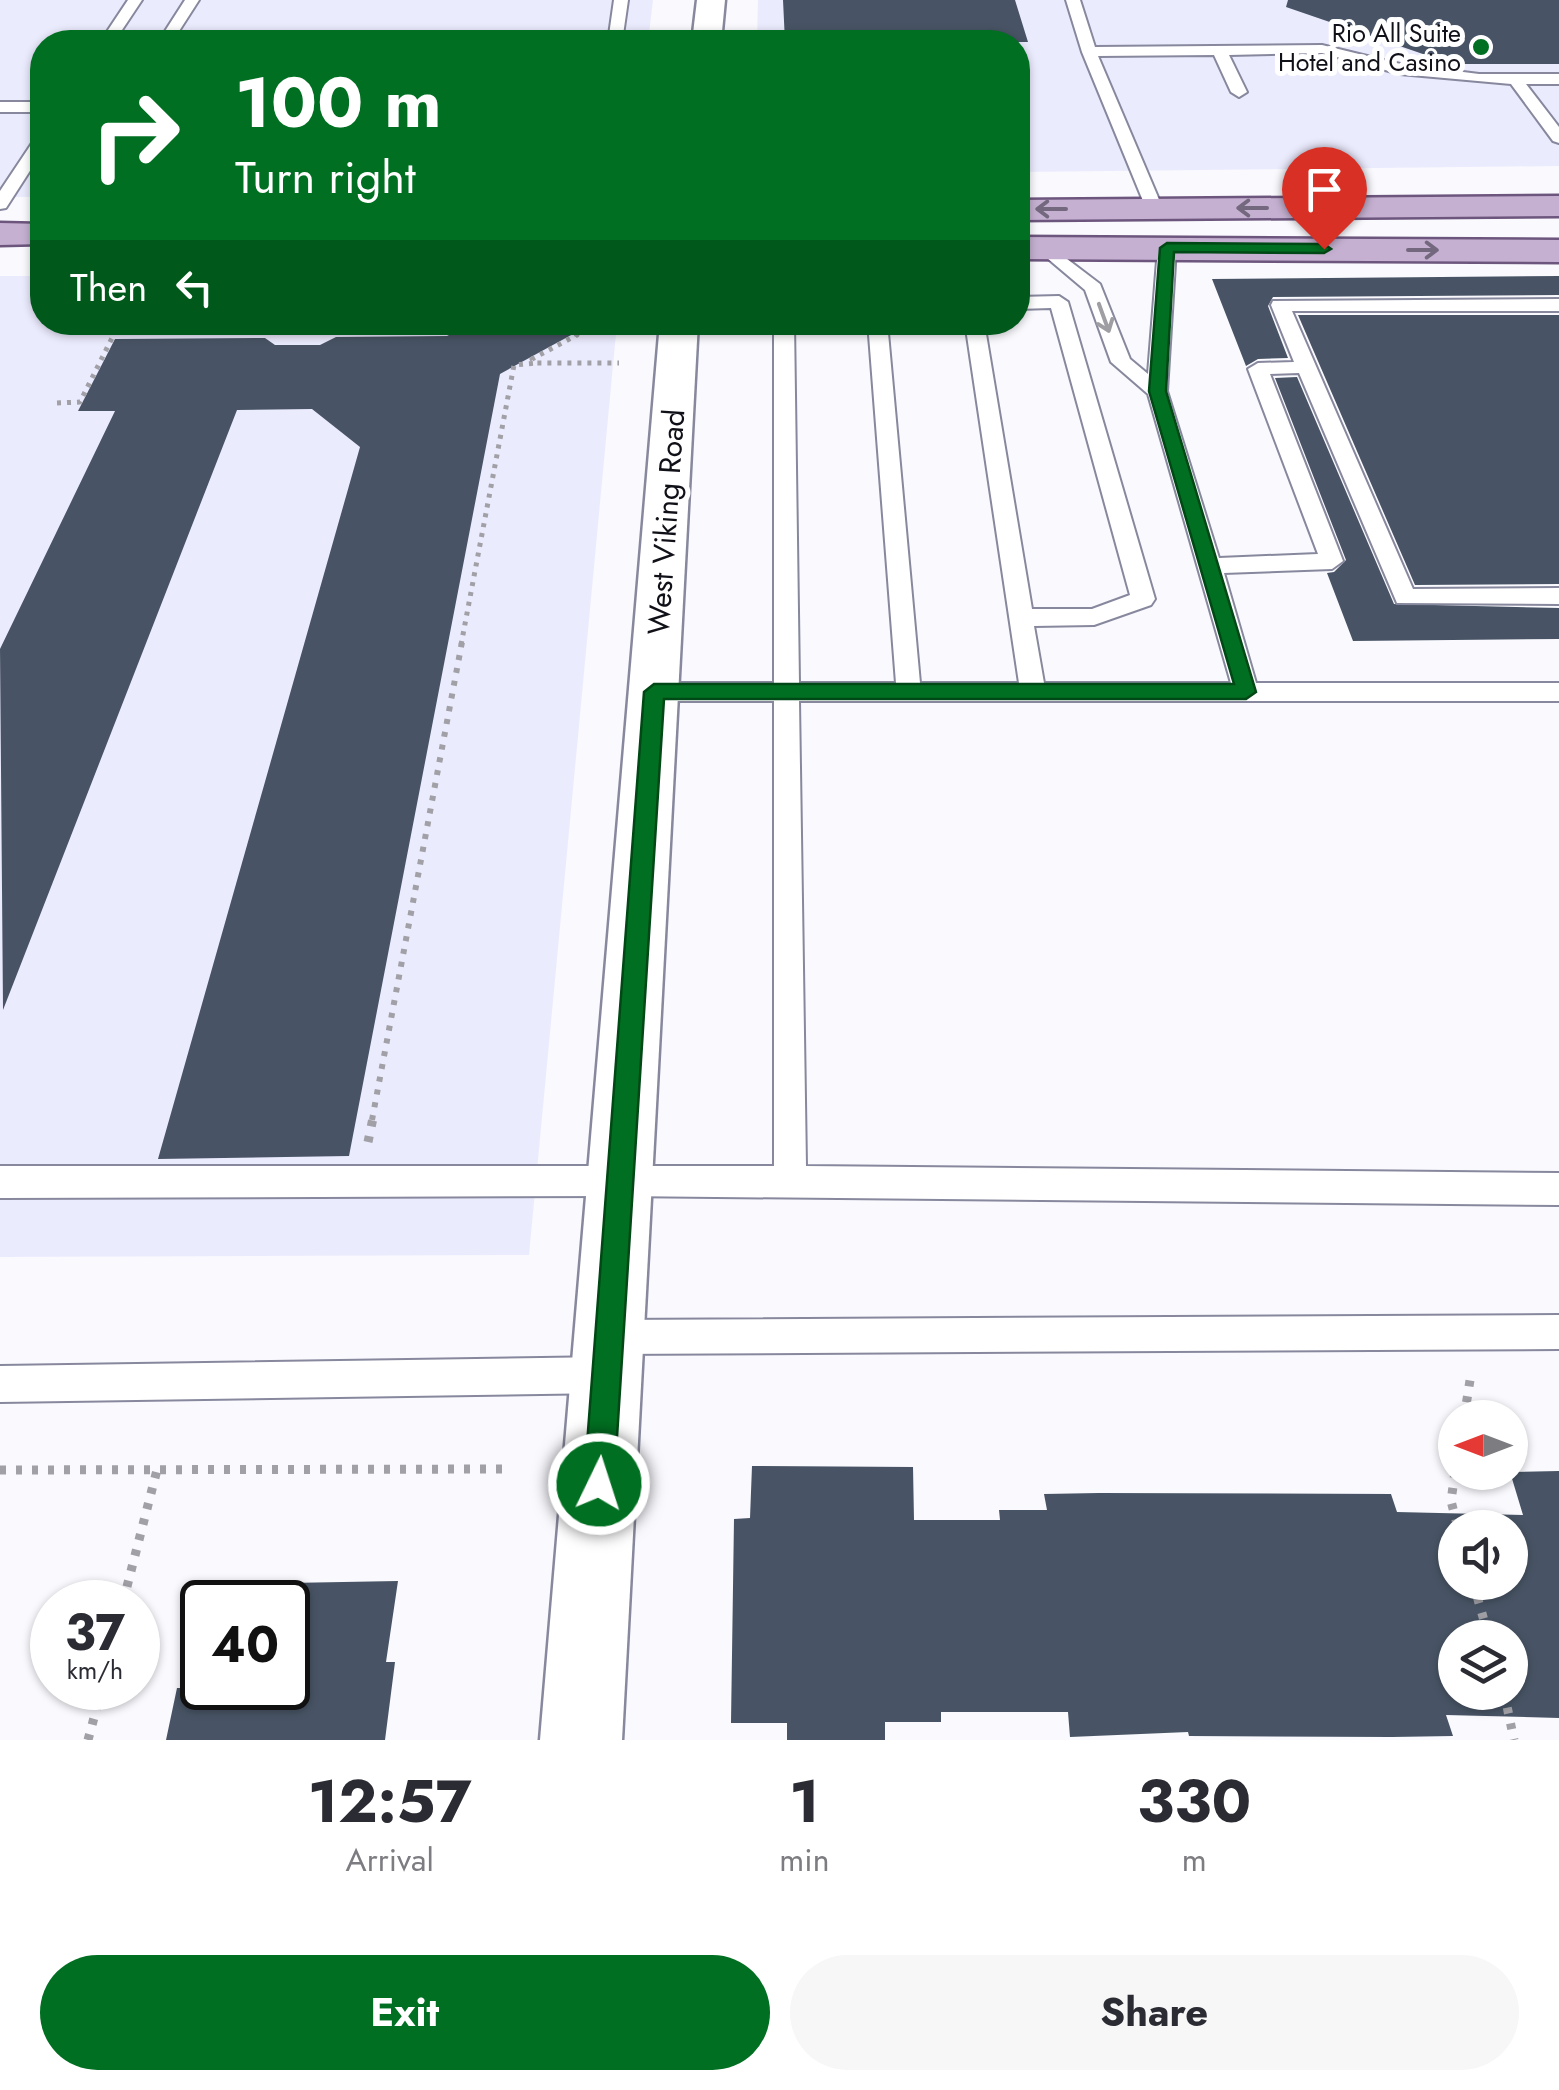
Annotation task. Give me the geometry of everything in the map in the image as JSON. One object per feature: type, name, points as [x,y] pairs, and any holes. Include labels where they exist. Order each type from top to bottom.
[{"type":"main road","points":[[1030,210],[1559,206]]},
{"type":"main road","points":[[1154,209],[1167,248]]},
{"type":"main road","points":[[0,234],[30,234]]},
{"type":"main road","points":[[1032,248],[1559,251]]},
{"type":"street","points":[[708,30],[711,0]]},
{"type":"street","name":"West Viking Road","points":[[582,1740],[678,335]]},
{"type":"lane","points":[[115,30],[135,0]]},
{"type":"lane","points":[[173,30],[192,0]]},
{"type":"lane","points":[[617,30],[622,0]]},
{"type":"lane","points":[[1072,0],[1089,52],[1154,209]]},
{"type":"lane","points":[[1089,52],[1322,49],[1400,69],[1559,79]]},
{"type":"lane","points":[[1219,50],[1239,92]]},
{"type":"lane","points":[[1515,79],[1559,138]]},
{"type":"lane","points":[[0,107],[30,107]]},
{"type":"lane","points":[[0,204],[30,158]]},
{"type":"lane","points":[[1032,248],[1094,288],[1121,362],[1157,391]]},
{"type":"lane","points":[[1167,248],[1157,391],[1246,692]]},
{"type":"lane","points":[[1022,618],[1094,617],[1143,600],[1059,302],[1030,303]]},
{"type":"lane","points":[[1559,305],[1280,306],[1405,597],[1559,596]]},
{"type":"lane","points":[[784,335],[790,1182]]},
{"type":"lane","points":[[878,335],[910,692]]},
{"type":"lane","points":[[976,335],[1033,692]]},
{"type":"lane","points":[[1210,566],[1332,561],[1258,368],[1306,367]]},
{"type":"lane","points":[[654,692],[1559,692]]},
{"type":"lane","points":[[0,1182],[620,1180],[1559,1189]]},
{"type":"lane","points":[[0,1384],[608,1356],[1559,1332]]},
{"type":"path","points":[[57,403],[80,402],[114,335]]},
{"type":"path","points":[[537,363],[532,359],[576,335]]},
{"type":"path","points":[[386,1145],[367,1145],[514,365],[619,363]]},
{"type":"path","points":[[0,1470],[502,1469]]},
{"type":"path","points":[[128,1580],[156,1470]]},
{"type":"path","points":[[88,1740],[96,1710]]},
{"type":"path","points":[[1508,1710],[1514,1740]]},
{"type":"shaded area","points":[[0,0],[653,0],[649,30],[30,30],[30,197],[0,197]]},
{"type":"shaded area","points":[[758,0],[1559,0],[1559,166],[1030,172],[1030,30],[757,30]]},
{"type":"shaded area","points":[[0,276],[30,276],[30,335],[616,335],[529,1255],[0,1257]]},
{"type":"building","points":[[783,0],[1015,0],[1024,30],[784,30]]},
{"type":"building","name":"Rio All Suite Hotel and Casino","points":[[1288,0],[1559,0],[1559,64],[1452,64],[1286,7]]},
{"type":"building","points":[[1559,276],[1559,295],[1273,297],[1268,306],[1288,358],[1258,359],[1246,366],[1212,279]]},
{"type":"building","points":[[1298,315],[1559,315],[1559,584],[1415,585]]},
{"type":"building","points":[[571,335],[500,374],[349,1156],[158,1159],[360,447],[312,409],[237,410],[3,1010],[0,649],[115,411],[78,411],[115,339],[265,338],[275,345],[320,345],[336,337]]},
{"type":"building","points":[[1297,377],[1394,604],[1559,608],[1559,639],[1353,641],[1327,573],[1334,572],[1346,560],[1275,378]]},
{"type":"building","points":[[752,1466],[913,1467],[914,1520],[1000,1520],[999,1510],[1047,1510],[1044,1494],[1391,1494],[1397,1512],[1438,1513],[1438,1600],[1528,1600],[1528,1510],[1521,1510],[1515,1490],[1528,1490],[1528,1472],[1559,1471],[1559,1718],[1446,1715],[1453,1736],[1189,1736],[1188,1732],[1070,1737],[1068,1712],[941,1712],[941,1722],[885,1722],[885,1740],[787,1740],[787,1723],[731,1723],[734,1519],[750,1518]]},
{"type":"building","points":[[398,1581],[386,1662],[395,1662],[385,1740],[166,1740],[177,1688],[180,1710],[310,1710],[310,1583]]},
{"type":"place","name":"Rio All Suite Hotel and Casino","points":[[1481,47]]},
{"type":"route","points":[[599,1484],[654,692],[1246,692],[1157,391],[1167,248],[1324,249]]}]
